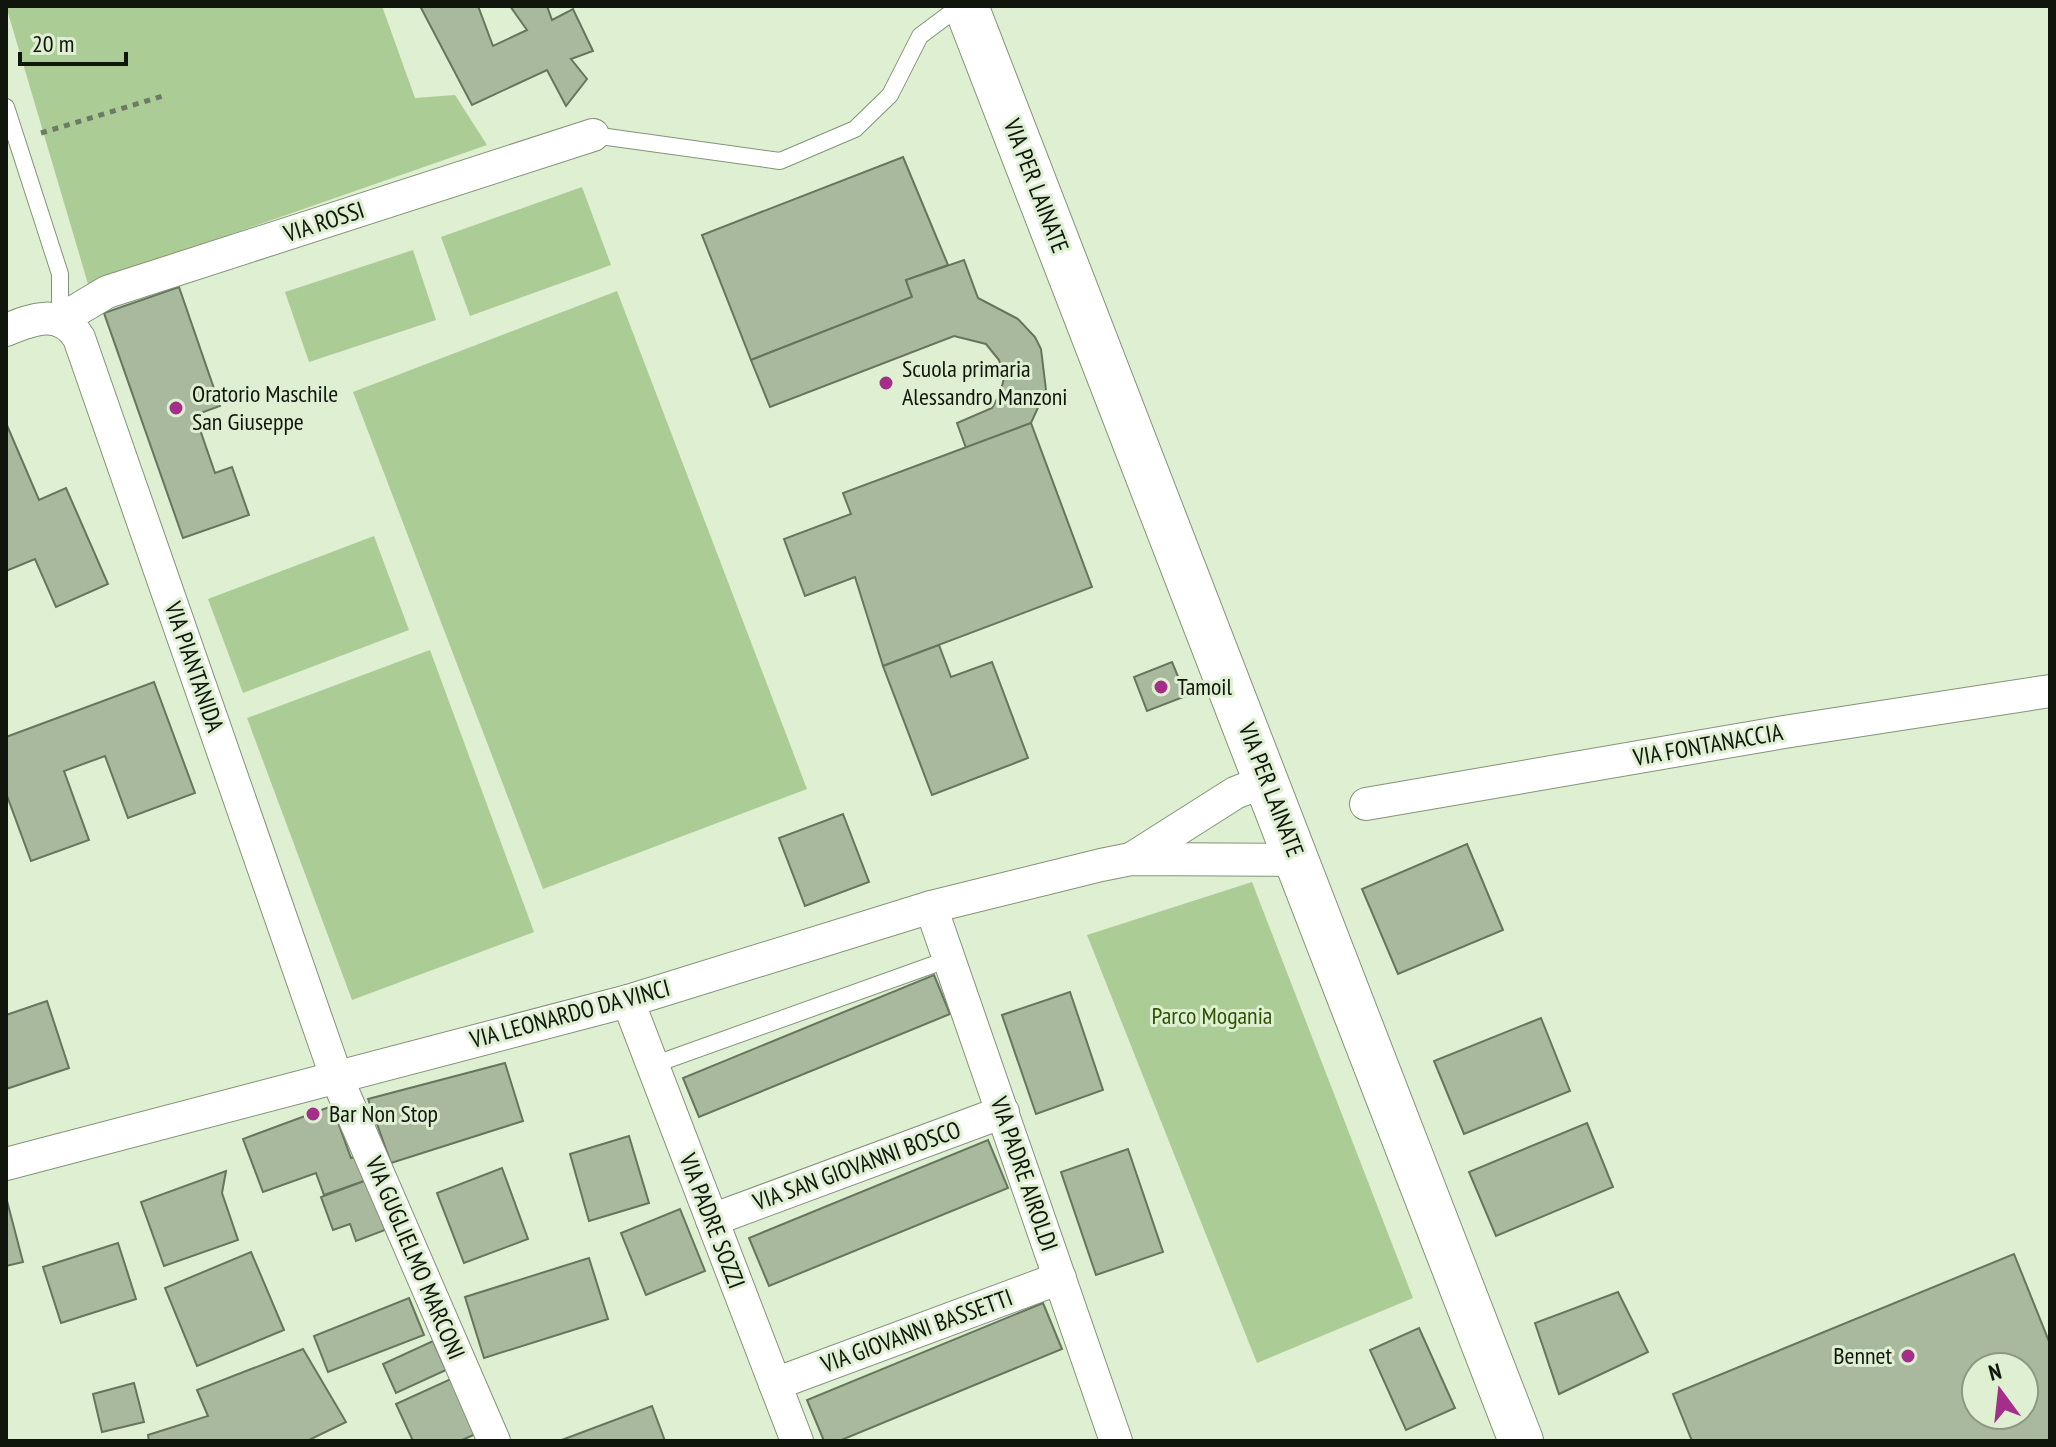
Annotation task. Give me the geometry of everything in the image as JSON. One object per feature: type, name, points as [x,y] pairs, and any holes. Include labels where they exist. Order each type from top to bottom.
[{"type":"street","name":"VIA PER LAINATE","points":[[966,6],[1521,1441]]},
{"type":"street","name":"VIA ROSSI","points":[[60,320],[107,292],[593,135]]},
{"type":"street","points":[[6,330],[41,317],[60,320]]},
{"type":"street","name":"VIA PIANTANIDA","points":[[60,320],[79,338],[336,1076]]},
{"type":"street","name":"VIA FONTANACCIA","points":[[1366,804],[1784,732],[2050,691]]},
{"type":"street","points":[[1131,859],[1235,793],[1267,780]]},
{"type":"street","points":[[1131,859],[1298,860]]},
{"type":"street","name":"VIA LEONARDO DA VINCI","points":[[6,1164],[628,1001],[931,907],[1131,859]]},
{"type":"street","name":"VIA PADRE AIROLDI","points":[[931,907],[1116,1441]]},
{"type":"street","name":"VIA PADRE SOZZI","points":[[628,1001],[797,1441]]},
{"type":"street","name":"VIA GUGLIELMO MARCONI","points":[[336,1076],[494,1441]]},
{"type":"street","name":"VIA SAN GIOVANNI BOSCO","points":[[712,1220],[1003,1112]]},
{"type":"street","name":"VIA GIOVANNI BASSETTI","points":[[775,1384],[1060,1278]]},
{"type":"lane","points":[[593,135],[780,161],[855,129],[890,95],[920,36],[960,6]]},
{"type":"lane","points":[[6,107],[60,274],[60,320]]},
{"type":"lane","points":[[653,1065],[949,959]]},
{"type":"path","points":[[17,140],[166,95]]},
{"type":"green space","points":[[6,6],[382,6],[415,98],[455,95],[487,145],[88,284]]},
{"type":"green space","points":[[582,187],[611,265],[470,316],[441,237]]},
{"type":"green space","points":[[413,250],[436,320],[309,362],[285,292]]},
{"type":"green space","points":[[617,291],[807,789],[543,889],[353,392]]},
{"type":"green space","points":[[374,536],[409,630],[243,693],[208,599]]},
{"type":"green space","points":[[430,650],[534,932],[352,1000],[247,718]]},
{"type":"green space","name":"Parco Mogania","points":[[1252,882],[1413,1298],[1257,1363],[1087,935]]},
{"type":"building","points":[[420,6],[478,6],[493,46],[527,30],[510,6],[547,6],[552,20],[573,9],[593,51],[571,59],[587,79],[566,106],[547,70],[472,105]]},
{"type":"building","points":[[903,157],[948,265],[906,280],[912,297],[751,360],[702,235]]},
{"type":"building","points":[[964,260],[978,298],[1018,319],[1035,337],[1041,349],[1046,390],[1031,423],[966,448],[957,423],[992,408],[1004,378],[999,360],[986,344],[954,336],[770,407],[751,360],[912,297],[906,280]]},
{"type":"building","points":[[179,287],[220,406],[195,415],[215,473],[232,467],[249,515],[183,538],[104,313]]},
{"type":"building","points":[[6,423],[39,500],[66,488],[108,584],[56,607],[35,559],[6,571]]},
{"type":"building","points":[[1031,423],[1092,587],[883,666],[855,577],[805,596],[784,539],[851,514],[843,493]]},
{"type":"building","points":[[939,645],[951,677],[992,662],[1028,758],[932,795],[883,666]]},
{"type":"building","points":[[1172,662],[1186,696],[1147,711],[1134,677]]},
{"type":"building","points":[[154,682],[195,793],[128,818],[105,756],[64,771],[89,840],[31,861],[6,793],[6,737]]},
{"type":"building","points":[[843,814],[869,882],[805,906],[779,838]]},
{"type":"building","points":[[1467,844],[1503,930],[1398,974],[1362,889]]},
{"type":"building","points":[[934,975],[950,1014],[699,1117],[683,1078]]},
{"type":"building","points":[[1070,992],[1103,1090],[1036,1114],[1002,1015]]},
{"type":"building","points":[[47,1001],[69,1068],[6,1089],[6,1015]]},
{"type":"building","points":[[1541,1018],[1570,1091],[1464,1134],[1434,1061]]},
{"type":"building","points":[[505,1063],[523,1121],[391,1163],[368,1099]]},
{"type":"building","points":[[332,1106],[351,1158],[358,1156],[367,1180],[324,1195],[316,1173],[263,1192],[243,1139]]},
{"type":"building","points":[[1587,1123],[1613,1187],[1496,1236],[1469,1172]]},
{"type":"building","points":[[629,1136],[649,1203],[589,1221],[570,1154]]},
{"type":"building","points":[[988,1140],[1008,1188],[769,1286],[749,1238]]},
{"type":"building","points":[[1128,1149],[1163,1252],[1096,1275],[1061,1172]]},
{"type":"building","points":[[502,1168],[528,1239],[464,1263],[437,1193]]},
{"type":"building","points":[[226,1171],[222,1193],[238,1240],[164,1266],[141,1202]]},
{"type":"building","points":[[367,1180],[385,1230],[356,1241],[350,1224],[333,1230],[321,1197]]},
{"type":"building","points":[[6,1197],[23,1262],[6,1266]]},
{"type":"building","points":[[680,1209],[705,1271],[646,1295],[621,1233]]},
{"type":"building","points":[[118,1243],[136,1299],[61,1323],[43,1267]]},
{"type":"building","points":[[251,1252],[284,1330],[197,1366],[165,1288]]},
{"type":"building","name":"Bennet","points":[[2014,1254],[2050,1344],[2050,1441],[1692,1441],[1673,1394]]},
{"type":"building","points":[[589,1258],[608,1319],[484,1358],[465,1297]]},
{"type":"building","points":[[1618,1292],[1648,1352],[1559,1394],[1535,1323]]},
{"type":"building","points":[[409,1298],[424,1335],[328,1372],[314,1336]]},
{"type":"building","points":[[1043,1303],[1062,1349],[839,1441],[824,1441],[807,1400]]},
{"type":"building","points":[[1419,1328],[1455,1408],[1406,1430],[1370,1350]]},
{"type":"building","points":[[433,1341],[446,1370],[396,1393],[383,1364]]},
{"type":"building","points":[[303,1349],[346,1422],[307,1441],[149,1441],[148,1435],[208,1416],[197,1390]]},
{"type":"building","points":[[453,1378],[478,1433],[460,1441],[413,1441],[396,1404]]},
{"type":"building","points":[[134,1383],[144,1422],[102,1432],[93,1394]]},
{"type":"building","points":[[652,1406],[665,1441],[559,1441]]},
{"type":"place","name":"Scuola primaria Alessandro Manzoni","points":[[886,383]]},
{"type":"place","name":"Oratorio Maschile San Giuseppe","points":[[176,408]]},
{"type":"place","name":"Tamoil","points":[[1161,687]]},
{"type":"place","name":"Bar Non Stop","points":[[313,1114]]},
{"type":"place","name":"Bennet","points":[[1908,1356]]}]
